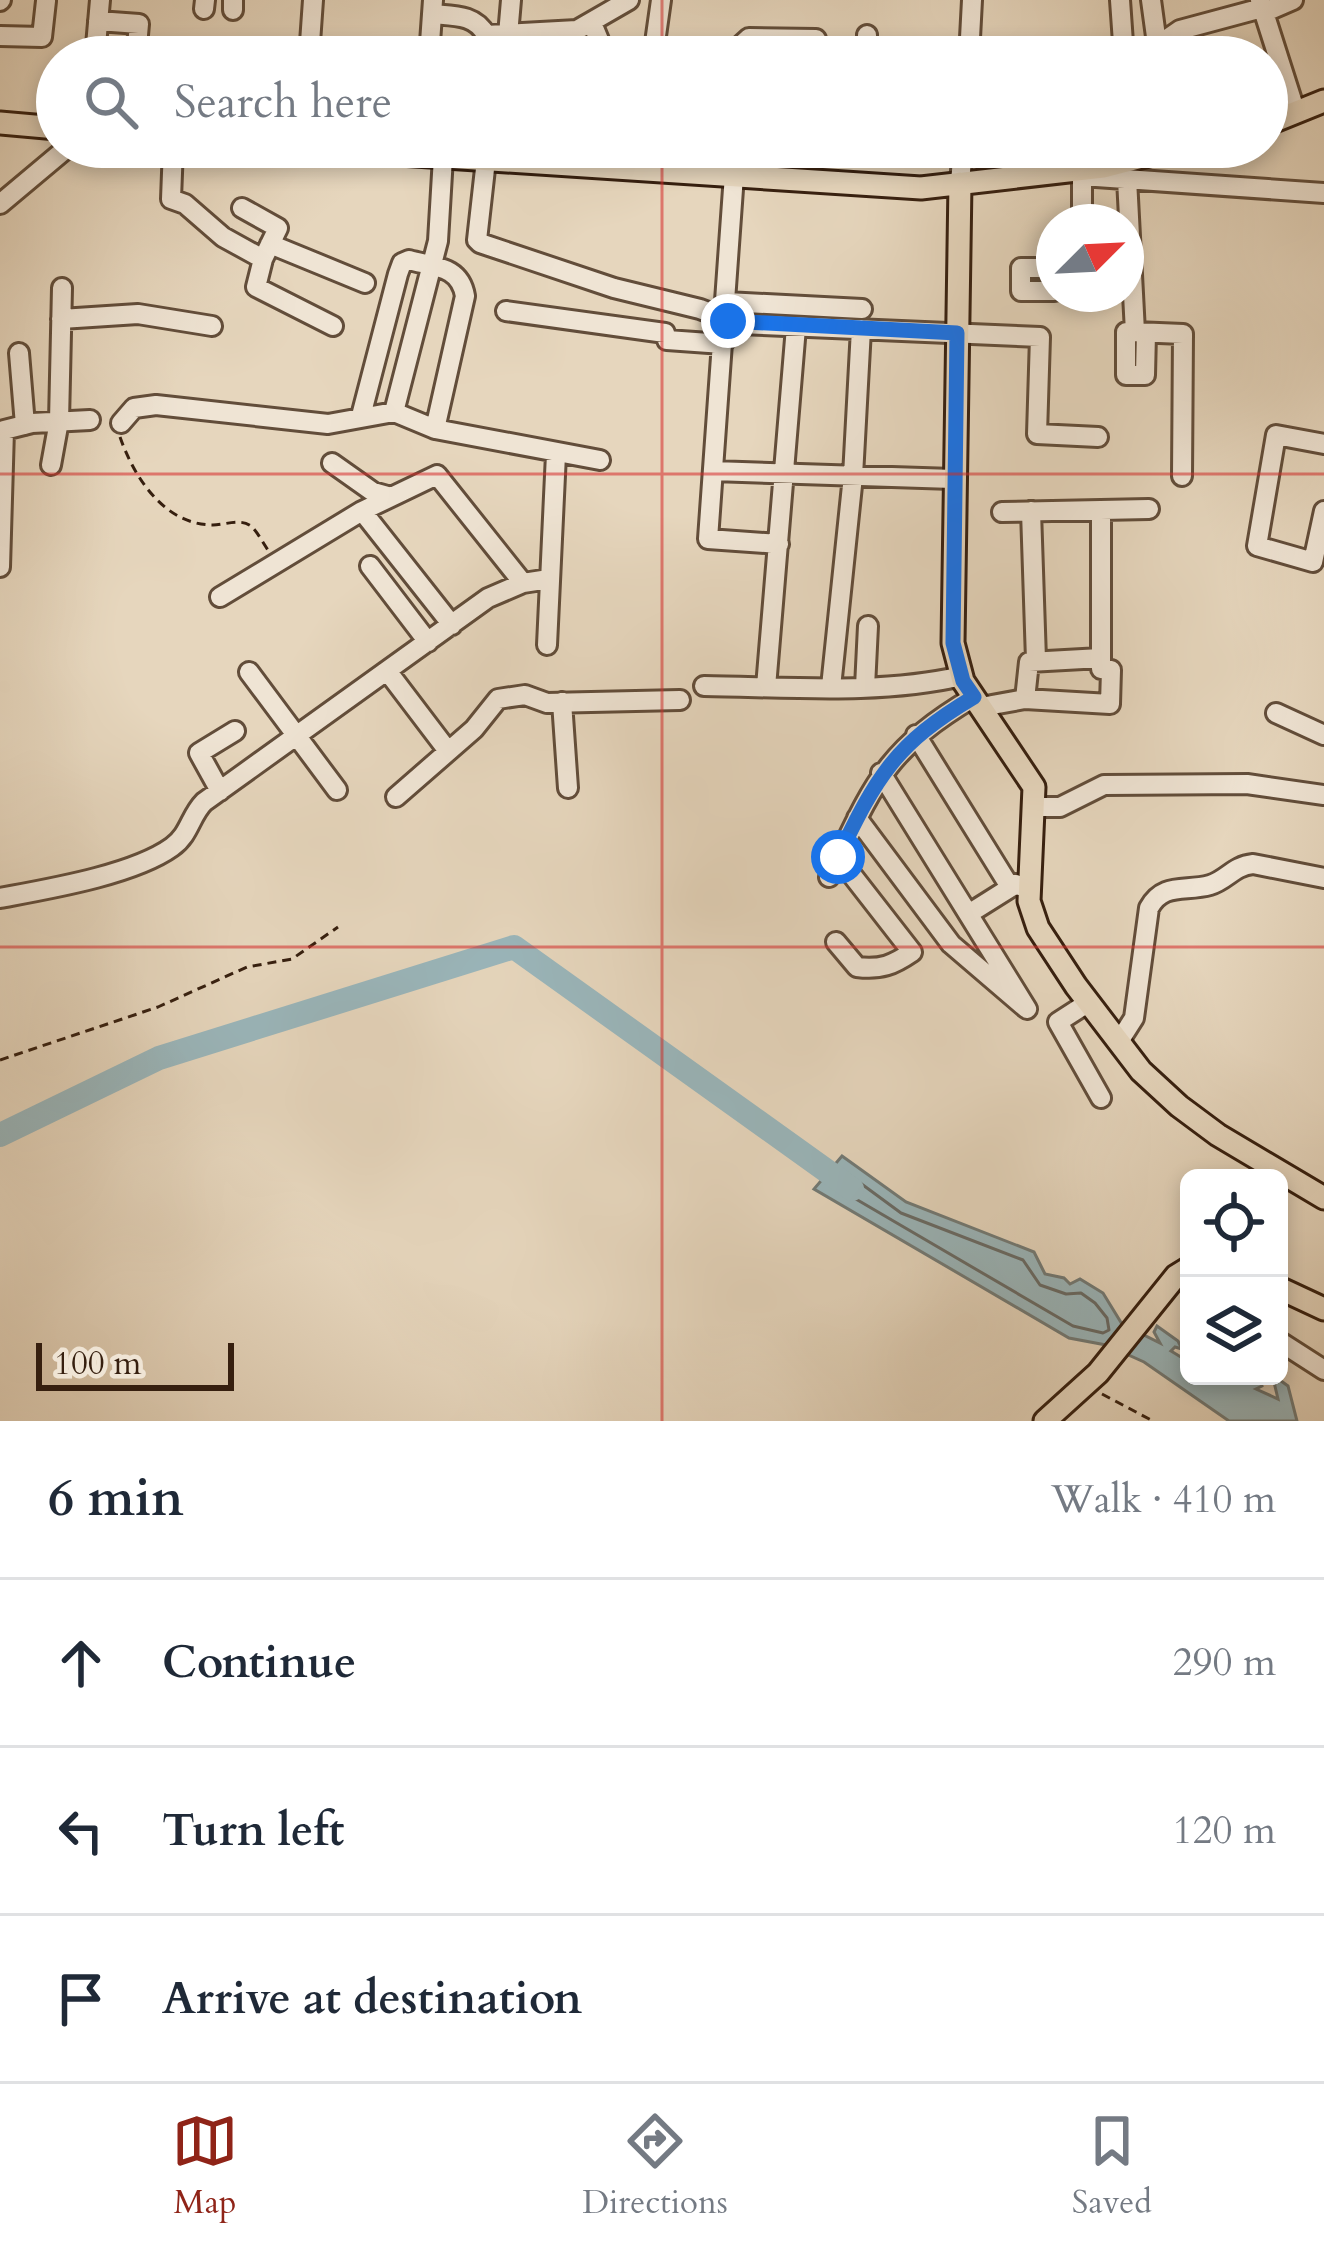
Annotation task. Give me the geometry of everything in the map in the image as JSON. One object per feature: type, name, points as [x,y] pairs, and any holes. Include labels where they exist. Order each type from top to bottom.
[{"type":"main road","points":[[1288,116],[1324,101]]},
{"type":"main road","points":[[0,123],[36,126]]},
{"type":"main road","points":[[690,168],[734,176],[921,188],[1095,168]]},
{"type":"main road","points":[[960,184],[953,643],[962,676],[1034,787],[1023,887],[1038,928],[1141,1071],[1218,1136],[1324,1198]]},
{"type":"main road","points":[[1045,1421],[1091,1378],[1182,1277]]},
{"type":"main road","points":[[1288,1292],[1324,1309]]},
{"type":"street","points":[[32,0],[47,1],[42,36]]},
{"type":"street","points":[[97,36],[100,0]]},
{"type":"street","points":[[310,36],[313,0]]},
{"type":"street","points":[[474,0],[481,36]]},
{"type":"street","points":[[508,35],[511,0]]},
{"type":"street","points":[[432,7],[465,16],[479,28],[508,35],[542,34],[578,30],[629,0]]},
{"type":"street","points":[[656,36],[661,0]]},
{"type":"street","points":[[970,36],[972,0]]},
{"type":"street","points":[[1120,0],[1123,36]]},
{"type":"street","points":[[1151,0],[1156,36]]},
{"type":"street","points":[[1170,36],[1293,0]]},
{"type":"street","points":[[1262,7],[1271,36]]},
{"type":"street","points":[[98,21],[139,24],[138,36]]},
{"type":"street","points":[[592,23],[597,36]]},
{"type":"street","points":[[0,36],[36,37]]},
{"type":"street","points":[[1288,88],[1296,113]]},
{"type":"street","points":[[0,204],[43,168]]},
{"type":"street","points":[[172,168],[171,199],[185,204],[223,237],[365,283]]},
{"type":"street","points":[[394,412],[437,241],[431,168]]},
{"type":"street","points":[[485,168],[480,243],[614,288],[725,310],[862,308]]},
{"type":"street","points":[[735,168],[708,539],[779,544]]},
{"type":"street","points":[[960,184],[961,168]]},
{"type":"street","points":[[1047,174],[1324,194]]},
{"type":"street","points":[[1082,176],[1082,204]]},
{"type":"street","points":[[1126,178],[1141,332],[1183,334],[1182,476]]},
{"type":"street","points":[[242,208],[278,228],[256,286],[333,326]]},
{"type":"street","points":[[361,416],[402,263],[409,260],[454,272],[463,281],[465,296],[435,429]]},
{"type":"street","points":[[1036,268],[1021,268],[1021,291],[1036,291]]},
{"type":"street","points":[[51,465],[58,421],[62,288]]},
{"type":"street","points":[[725,310],[739,324],[1040,337],[1037,434],[1098,437]]},
{"type":"street","points":[[506,311],[665,333],[676,344],[722,344]]},
{"type":"street","points":[[61,320],[138,314],[212,326]]},
{"type":"street","points":[[766,687],[796,326]]},
{"type":"street","points":[[830,687],[853,476],[861,329]]},
{"type":"street","points":[[19,353],[25,425]]},
{"type":"street","points":[[121,423],[134,408],[156,405],[328,424],[394,412],[435,429],[600,460]]},
{"type":"street","points":[[0,567],[2,430],[90,420]]},
{"type":"street","points":[[1324,444],[1276,435],[1258,546],[1313,562],[1324,511]]},
{"type":"street","points":[[547,646],[556,454]]},
{"type":"street","points":[[332,463],[374,492],[391,497]]},
{"type":"street","points":[[713,471],[953,479]]},
{"type":"street","points":[[220,597],[362,511],[437,475],[523,583]]},
{"type":"street","points":[[1002,512],[1149,509]]},
{"type":"street","points":[[829,877],[881,773],[916,735],[978,702],[1110,704],[1112,670],[1101,669],[1101,510]]},
{"type":"street","points":[[362,511],[452,625]]},
{"type":"street","points":[[1031,511],[1036,660]]},
{"type":"street","points":[[370,566],[428,642]]},
{"type":"street","points":[[0,898],[154,857],[190,830],[195,812],[220,790],[488,598],[523,583],[549,579]]},
{"type":"street","points":[[865,687],[868,626]]},
{"type":"street","points":[[1025,700],[1029,662],[1101,658]]},
{"type":"street","points":[[249,672],[337,790]]},
{"type":"street","points":[[388,672],[448,751]]},
{"type":"street","points":[[704,686],[865,687],[962,676]]},
{"type":"street","points":[[395,797],[474,729],[498,699],[525,695],[547,703],[680,700]]},
{"type":"street","points":[[562,702],[568,788]]},
{"type":"street","points":[[1276,713],[1324,735]]},
{"type":"street","points":[[220,790],[199,753],[235,731]]},
{"type":"street","points":[[916,735],[1007,882],[1023,887]]},
{"type":"street","points":[[857,818],[951,944],[1027,1010],[881,773]]},
{"type":"street","points":[[1035,808],[1060,807],[1104,785],[1247,784],[1324,795]]},
{"type":"street","points":[[836,942],[857,967],[874,970],[892,966],[912,952],[838,857]]},
{"type":"street","points":[[1120,1040],[1134,1018],[1149,908],[1155,897],[1168,889],[1208,886],[1241,866],[1324,878]]},
{"type":"street","points":[[970,913],[1023,887]]},
{"type":"street","points":[[1089,1002],[1058,1022],[1102,1098]]},
{"type":"street","points":[[1288,1347],[1324,1370]]},
{"type":"path","points":[[121,423],[120,438],[130,464],[161,507],[205,525],[237,521],[251,526],[277,562]]},
{"type":"path","points":[[0,1060],[158,1007],[247,968],[292,959],[338,927]]},
{"type":"path","points":[[1091,1378],[1153,1421]]},
{"type":"water","points":[[842,1156],[906,1202],[1034,1252],[1045,1274],[1070,1284],[1080,1279],[1103,1293],[1122,1324],[1160,1343],[1154,1332],[1157,1326],[1180,1345],[1171,1351],[1180,1356],[1180,1385],[1262,1385],[1256,1389],[1278,1399],[1275,1385],[1287,1385],[1297,1421],[1229,1421],[1144,1362],[1106,1345],[1069,1338],[814,1189]]},
{"type":"waterway","points":[[0,1135],[159,1058],[514,947],[852,1189]]},
{"type":"route","points":[[728,321],[957,333],[953,643],[963,681],[974,697],[907,742],[881,773],[838,857]]}]
